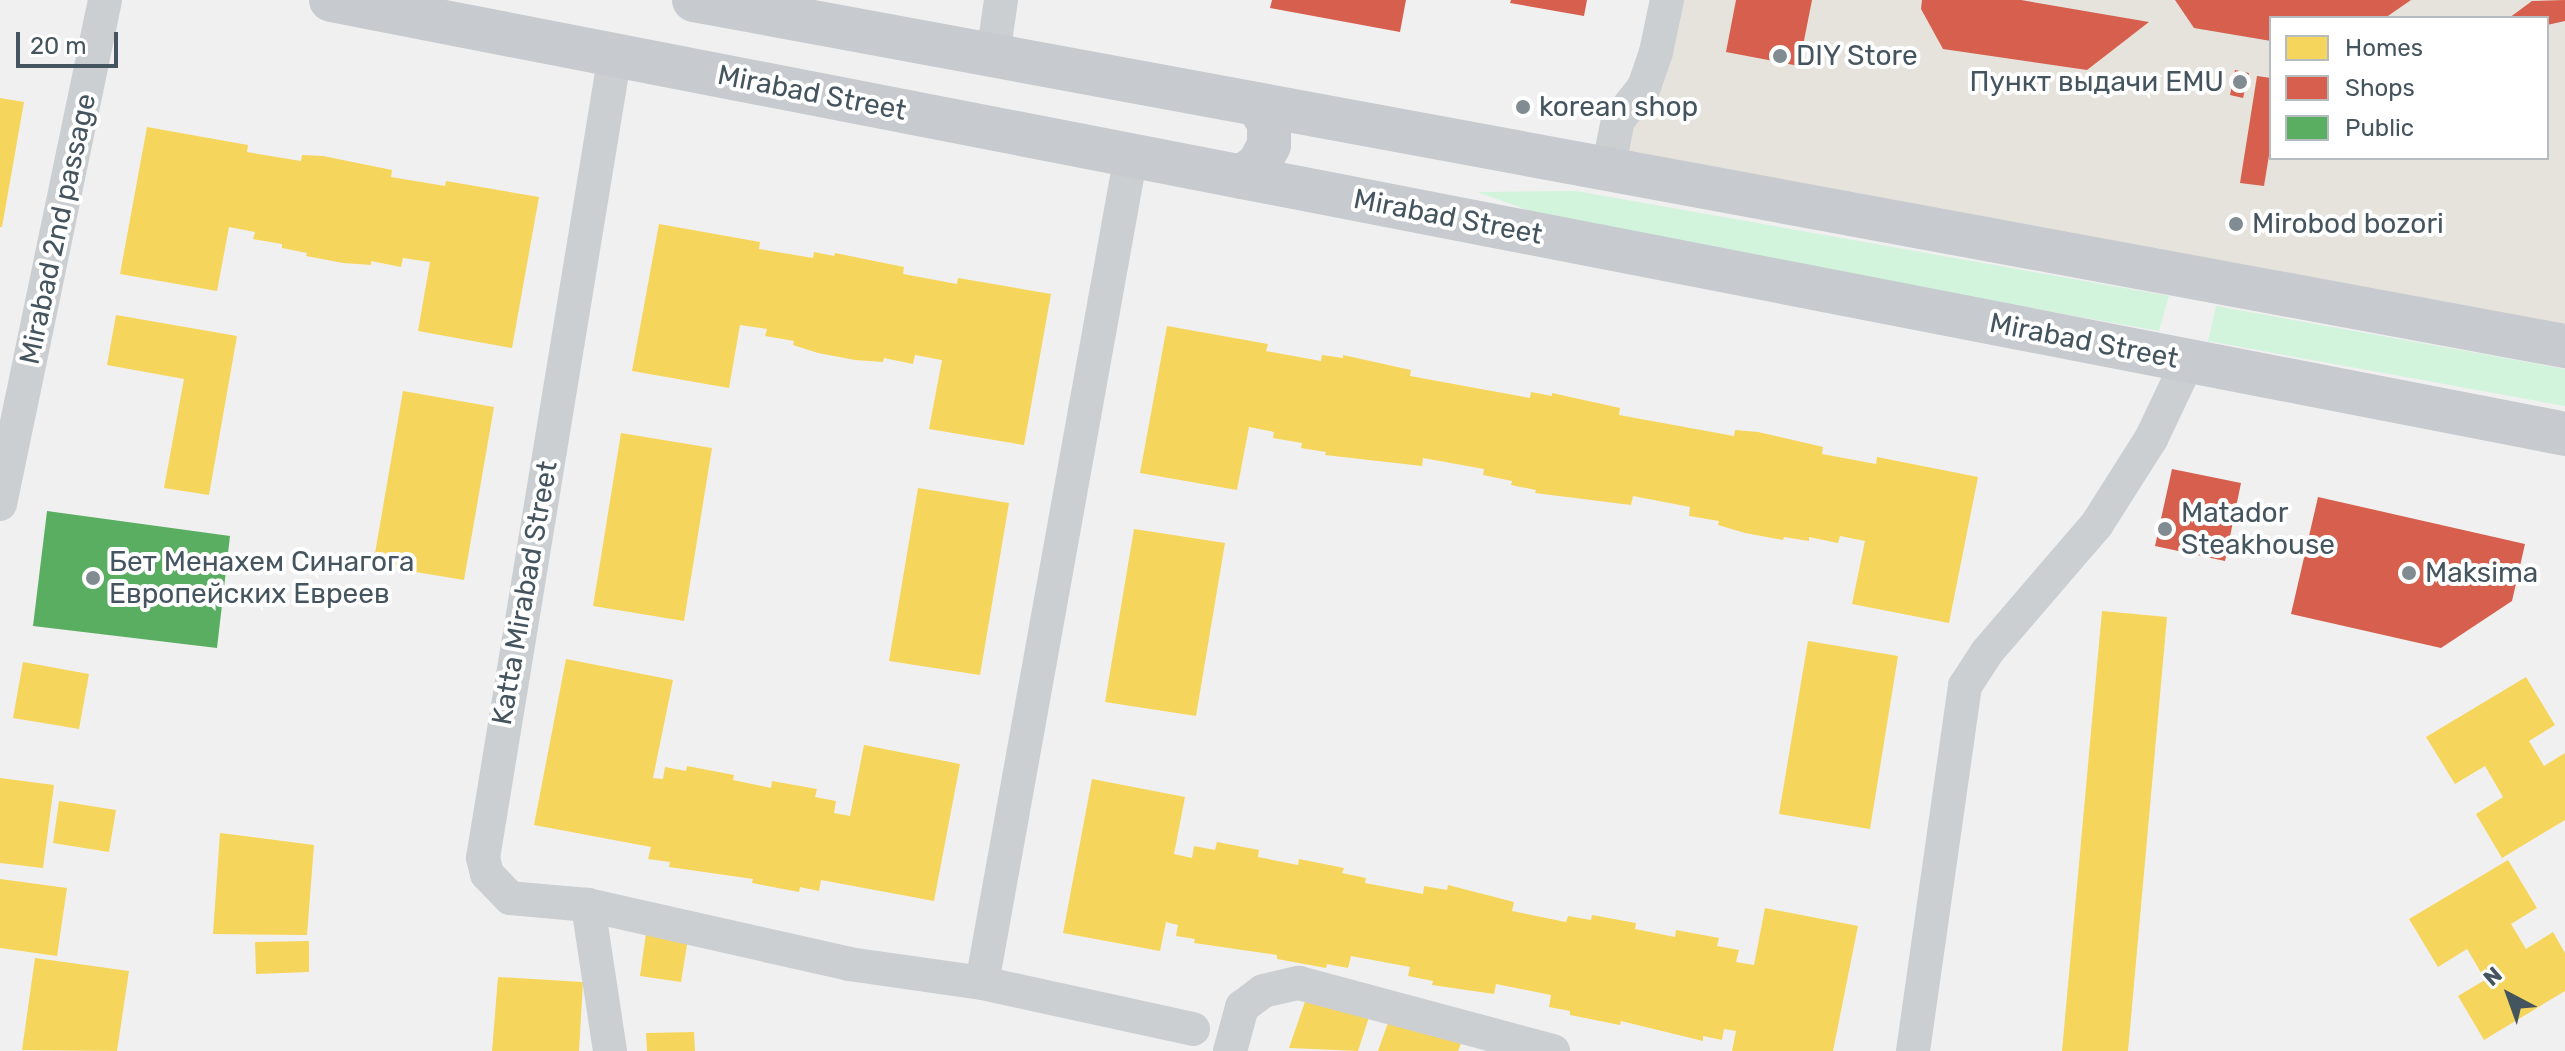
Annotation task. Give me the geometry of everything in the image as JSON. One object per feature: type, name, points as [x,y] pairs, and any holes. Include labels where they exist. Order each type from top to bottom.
[{"type":"main road","name":"Mirabad Street","points":[[331,0],[2565,434]]},
{"type":"main road","points":[[694,0],[2565,346]]},
{"type":"main road","points":[[1242,177],[1259,164],[1269,145],[1269,123],[1257,104]]},
{"type":"street","name":"Mirabad 2nd passage","points":[[0,504],[105,0]]},
{"type":"street","points":[[993,55],[1001,0]]},
{"type":"street","points":[[1608,169],[1618,120],[1644,87],[1656,52],[1667,0]]},
{"type":"street","name":"Katta Mirabad Street","points":[[615,55],[483,840],[487,874],[510,898],[588,905],[849,964],[982,983],[1193,1029]]},
{"type":"street","points":[[982,983],[1131,155]]},
{"type":"street","points":[[1913,1051],[1965,686],[1987,652],[2097,524],[2151,439],[2188,361]]},
{"type":"street","points":[[588,905],[610,1051]]},
{"type":"street","points":[[1230,1051],[1242,1007],[1263,991],[1299,983],[1553,1051]]},
{"type":"shaded area","name":"Mirobod bozori","points":[[1667,0],[2565,0],[2565,346],[1608,169]]},
{"type":"green space","points":[[1576,191],[2169,296],[2159,331],[1570,225],[1477,192]]},
{"type":"green space","points":[[2216,306],[2565,369],[2565,406],[2208,341]]},
{"type":"building: Homes","points":[[0,98],[24,102],[2,227],[0,227]]},
{"type":"building: Homes","points":[[147,127],[248,145],[247,152],[301,161],[302,155],[323,156],[392,170],[391,177],[445,186],[446,181],[539,197],[512,348],[418,331],[430,262],[403,258],[401,267],[371,261],[371,265],[343,263],[306,256],[307,253],[282,248],[282,244],[253,239],[255,232],[229,227],[217,291],[120,274]]},
{"type":"building: Homes","points":[[659,224],[760,242],[759,249],[813,258],[814,252],[834,256],[835,253],[904,267],[903,274],[957,284],[958,278],[1051,294],[1024,445],[929,429],[942,360],[915,355],[913,364],[884,358],[883,362],[855,360],[818,353],[793,345],[794,341],[765,336],[767,329],[740,325],[729,388],[632,371]]},
{"type":"building: Homes","points":[[116,315],[237,336],[209,495],[164,488],[184,379],[107,365]]},
{"type":"building: Homes","points":[[1167,326],[1268,344],[1266,351],[1321,361],[1322,355],[1343,358],[1343,355],[1411,370],[1410,376],[1530,398],[1531,392],[1552,396],[1552,393],[1620,408],[1619,415],[1734,436],[1735,430],[1758,432],[1823,447],[1822,454],[1876,464],[1877,457],[1978,477],[1949,623],[1852,604],[1865,541],[1840,536],[1838,543],[1809,537],[1809,541],[1784,537],[1783,540],[1745,533],[1718,525],[1719,521],[1689,516],[1690,507],[1633,496],[1631,505],[1535,493],[1536,490],[1511,485],[1512,481],[1483,475],[1484,469],[1423,458],[1422,466],[1325,455],[1326,452],[1301,448],[1302,443],[1273,438],[1274,432],[1249,427],[1237,490],[1140,473]]},
{"type":"building: Homes","points":[[403,391],[494,407],[464,580],[373,565]]},
{"type":"building: Homes","points":[[621,433],[712,448],[684,621],[593,606]]},
{"type":"building: Homes","points":[[918,488],[1009,503],[980,675],[889,661]]},
{"type":"building: Homes","points":[[1134,529],[1225,543],[1196,716],[1105,702]]},
{"type":"building: Homes","points":[[2102,611],[2167,617],[2128,1051],[2062,1051]]},
{"type":"building: Homes","points":[[1808,641],[1898,656],[1870,829],[1779,814]]},
{"type":"building: Homes","points":[[566,659],[673,680],[653,778],[663,779],[665,767],[686,771],[687,766],[734,775],[733,780],[771,788],[772,781],[817,789],[815,797],[836,801],[834,813],[850,816],[864,745],[960,764],[934,901],[821,880],[819,891],[800,887],[799,892],[752,883],[753,879],[669,867],[670,862],[648,859],[651,847],[534,825]]},
{"type":"building: Homes","points":[[23,662],[89,674],[79,729],[13,718]]},
{"type":"building: Homes","points":[[2526,677],[2555,725],[2529,741],[2544,766],[2565,753],[2565,820],[2502,858],[2476,814],[2503,797],[2485,766],[2455,784],[2426,737]]},
{"type":"building: Homes","points":[[0,778],[54,785],[43,868],[0,863]]},
{"type":"building: Homes","points":[[1092,779],[1185,797],[1174,854],[1192,858],[1194,846],[1215,850],[1217,842],[1259,850],[1258,857],[1298,865],[1299,859],[1344,868],[1342,873],[1366,878],[1365,883],[1423,894],[1424,886],[1447,890],[1448,885],[1514,902],[1512,911],[1566,922],[1568,916],[1591,920],[1592,915],[1636,923],[1635,929],[1675,937],[1676,930],[1719,938],[1717,946],[1739,950],[1736,962],[1754,965],[1765,908],[1858,926],[1833,1051],[1732,1051],[1736,1031],[1724,1029],[1722,1040],[1703,1036],[1703,1041],[1621,1021],[1620,1025],[1570,1015],[1570,1011],[1549,1007],[1551,995],[1496,984],[1494,994],[1432,985],[1433,981],[1408,976],[1410,967],[1351,956],[1348,968],[1327,964],[1326,968],[1277,959],[1277,955],[1194,943],[1195,939],[1176,936],[1178,925],[1166,922],[1160,951],[1063,933]]},
{"type":"building: Homes","points":[[59,801],[116,810],[109,852],[53,843]]},
{"type":"building: Homes","points":[[220,833],[314,845],[307,935],[213,934]]},
{"type":"building: Homes","points":[[2508,860],[2537,908],[2511,924],[2526,949],[2553,932],[2565,953],[2565,991],[2484,1040],[2458,996],[2485,980],[2467,949],[2438,967],[2409,919]]},
{"type":"building: Homes","points":[[0,879],[67,888],[57,956],[0,948]]},
{"type":"building: Homes","points":[[646,933],[688,939],[681,982],[640,976]]},
{"type":"building: Homes","points":[[309,941],[309,972],[256,974],[255,942]]},
{"type":"building: Homes","points":[[35,958],[129,971],[117,1051],[22,1050]]},
{"type":"building: Homes","points":[[498,977],[583,982],[579,1051],[492,1051]]},
{"type":"building: Homes","points":[[1308,993],[1370,1014],[1358,1051],[1289,1048]]},
{"type":"building: Homes","points":[[1389,1020],[1461,1044],[1458,1051],[1378,1051]]},
{"type":"building: Homes","points":[[694,1032],[695,1051],[647,1051],[646,1033]]},
{"type":"building: Shops","points":[[1272,0],[1406,0],[1400,32],[1270,8]]},
{"type":"building: Shops","points":[[1511,0],[1587,0],[1584,16],[1510,3]]},
{"type":"building: Shops","points":[[1736,0],[1812,0],[1799,66],[1726,52]]},
{"type":"building: Shops","points":[[1922,0],[2021,0],[2149,22],[2087,70],[1943,49],[1921,9]]},
{"type":"building: Shops","points":[[2175,0],[2411,0],[2388,16],[2269,16],[2269,41],[2194,28]]},
{"type":"building: Shops","points":[[2565,0],[2565,21],[2549,25],[2549,16],[2512,16],[2532,1]]},
{"type":"building: Shops","points":[[2235,70],[2249,73],[2243,98],[2230,95]]},
{"type":"building: Shops","points":[[2257,76],[2269,78],[2269,155],[2264,186],[2240,183]]},
{"type":"building: Shops","points":[[2172,469],[2241,483],[2225,561],[2155,546]]},
{"type":"building: Shops","name":"Maksima","points":[[2318,497],[2525,544],[2512,601],[2441,648],[2291,614]]},
{"type":"building: Public","points":[[47,511],[230,536],[217,648],[33,626]]},
{"type":"place","name":"DIY Store","points":[[1780,56]]},
{"type":"place","name":"Пункт выдачи EMU","points":[[2240,82]]},
{"type":"place","name":"korean shop","points":[[1523,107]]},
{"type":"place","name":"Mirobod bozori","points":[[2236,224]]},
{"type":"place","name":"Matador Steakhouse","points":[[2165,529]]},
{"type":"place","name":"Maksima","points":[[2409,573]]},
{"type":"place","name":"Бет Менахем Синагога Европейских Евреев","points":[[93,578]]}]
